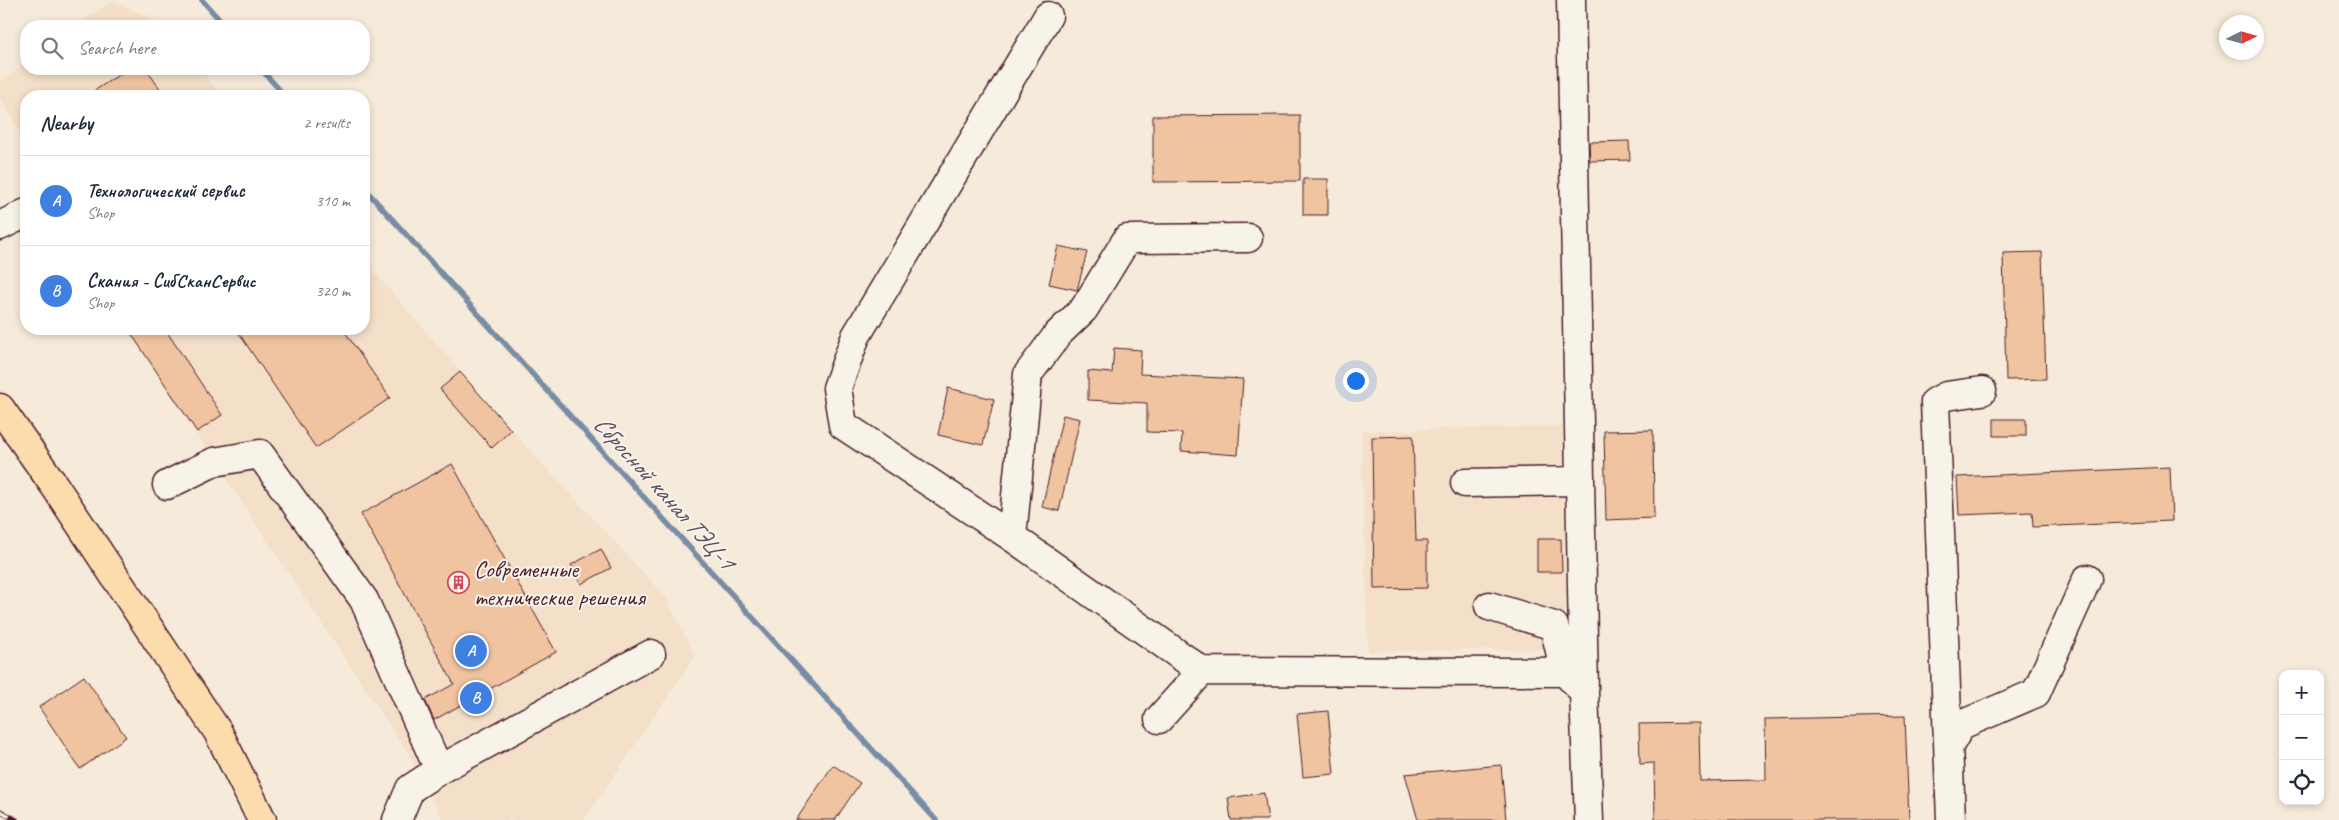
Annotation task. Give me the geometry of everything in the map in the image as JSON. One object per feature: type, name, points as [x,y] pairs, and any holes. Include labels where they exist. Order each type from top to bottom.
[{"type":"main road","points":[[0,408],[54,484],[218,732],[262,820]]},
{"type":"lane","points":[[1571,0],[1584,692],[1589,820]]},
{"type":"lane","points":[[1048,16],[856,336],[837,388],[843,425],[1012,536],[1202,671],[1565,672]]},
{"type":"lane","points":[[0,226],[20,216]]},
{"type":"lane","points":[[1012,536],[1028,374],[1058,334],[1084,309],[1127,239],[1248,238]]},
{"type":"lane","points":[[1951,820],[1935,402],[1946,396],[1982,391]]},
{"type":"lane","points":[[166,485],[214,462],[260,454],[364,600],[439,770]]},
{"type":"lane","points":[[1465,483],[1580,481]]},
{"type":"lane","points":[[1949,746],[1961,725],[2036,694],[2088,579]]},
{"type":"lane","points":[[1489,606],[1554,626],[1565,672],[1584,692]]},
{"type":"lane","points":[[396,820],[410,789],[439,770],[651,654]]},
{"type":"lane","points":[[1159,719],[1202,671]]},
{"type":"shaded area","points":[[113,0],[154,20],[85,20]]},
{"type":"shaded area","points":[[20,67],[20,75],[204,75],[218,90],[20,90],[20,131],[0,98],[0,82]]},
{"type":"shaded area","points":[[370,267],[511,430],[665,596],[695,656],[584,820],[443,820],[407,752],[131,335],[370,335]]},
{"type":"shaded area","points":[[1563,426],[1567,649],[1368,651],[1361,431]]},
{"type":"building","points":[[119,75],[150,75],[161,90],[95,90]]},
{"type":"building","points":[[1300,115],[1300,181],[1153,182],[1153,116]]},
{"type":"building","points":[[1629,141],[1630,160],[1590,161],[1589,142]]},
{"type":"building","points":[[1303,179],[1328,179],[1328,215],[1303,215]]},
{"type":"building","points":[[1058,246],[1087,252],[1077,290],[1049,284]]},
{"type":"building","points":[[2042,252],[2046,379],[2006,380],[2003,253]]},
{"type":"building","points":[[132,335],[169,335],[222,415],[197,432]]},
{"type":"building","points":[[240,335],[347,335],[390,398],[316,448]]},
{"type":"building","points":[[1114,348],[1141,350],[1140,374],[1243,379],[1238,455],[1181,451],[1182,433],[1147,432],[1147,403],[1088,400],[1088,371],[1112,373]]},
{"type":"building","points":[[460,372],[511,430],[492,448],[440,389]]},
{"type":"building","points":[[948,388],[994,399],[983,445],[938,435]]},
{"type":"building","points":[[1063,415],[1080,419],[1059,511],[1042,507]]},
{"type":"building","points":[[1994,419],[2026,419],[2026,436],[1994,436]]},
{"type":"building","points":[[1653,430],[1654,518],[1606,520],[1604,431]]},
{"type":"building","points":[[1413,436],[1416,541],[1427,541],[1427,588],[1374,589],[1372,437]]},
{"type":"building","name":"Современные технические решения","points":[[452,464],[556,652],[434,720],[425,700],[454,684],[361,514]]},
{"type":"building","points":[[2170,467],[2172,521],[2033,527],[2032,512],[1959,515],[1957,477]]},
{"type":"building","points":[[1537,539],[1561,539],[1562,572],[1537,572]]},
{"type":"building","points":[[601,549],[611,568],[581,584],[571,565]]},
{"type":"building","points":[[84,676],[126,737],[80,769],[39,707]]},
{"type":"building","points":[[1328,711],[1334,774],[1303,777],[1297,714]]},
{"type":"building","points":[[1905,716],[1909,820],[1655,820],[1654,763],[1640,764],[1639,724],[1699,723],[1700,781],[1766,780],[1765,719]]},
{"type":"building","points":[[833,765],[860,783],[835,820],[796,820]]},
{"type":"building","points":[[1501,765],[1506,820],[1418,820],[1405,774]]},
{"type":"building","points":[[1264,793],[1268,820],[1231,820],[1228,798]]},
{"type":"waterway","name":"Сбросной канал ТЭЦ-1","points":[[202,0],[220,20]]},
{"type":"waterway","name":"Сбросной канал ТЭЦ-1","points":[[266,75],[280,90]]},
{"type":"waterway","name":"Сбросной канал ТЭЦ-1","points":[[370,195],[936,820]]},
{"type":"railway","points":[[0,811],[16,820]]},
{"type":"place","name":"Современные технические решения","points":[[458,583]]},
{"type":"place","name":"Технологический сервис","points":[[471,651]]},
{"type":"place","name":"Скания - СибСканСервис","points":[[476,698]]}]
